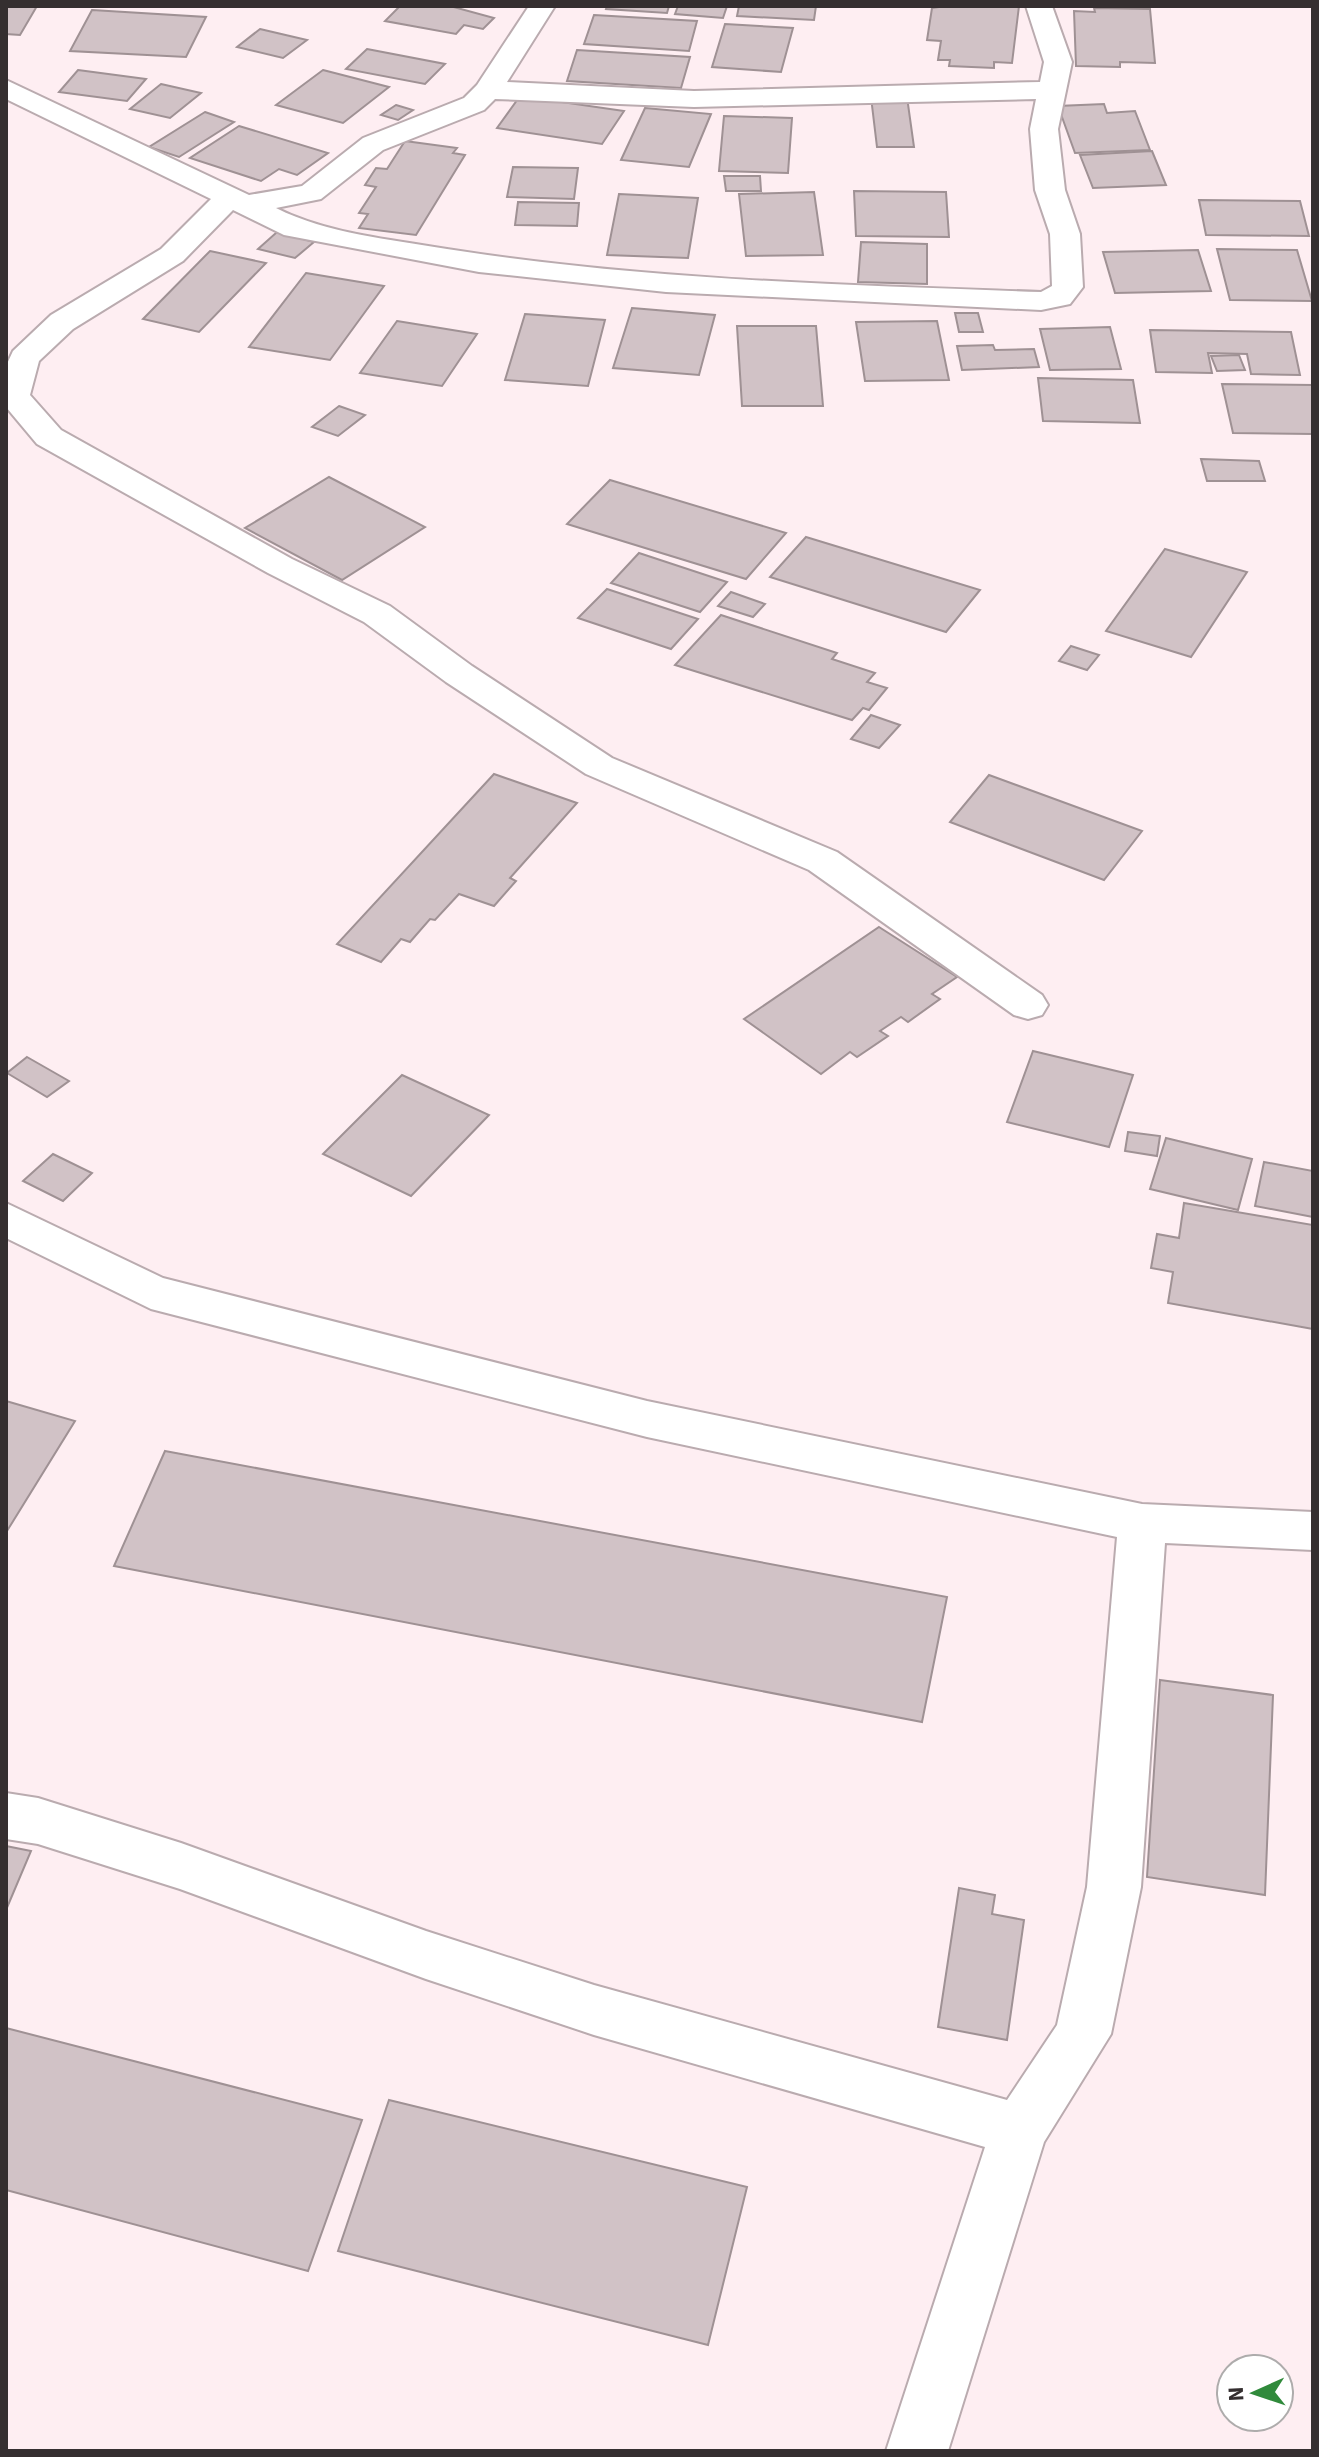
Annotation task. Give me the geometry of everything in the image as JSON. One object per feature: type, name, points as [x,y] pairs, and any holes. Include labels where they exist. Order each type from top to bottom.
[{"type":"street","points":[[542,6],[488,90],[474,104],[373,144],[311,193],[239,200],[172,255],[62,322],[24,358],[14,396],[49,437],[280,566],[377,614],[459,674],[599,766],[823,861],[1028,1005]]},
{"type":"street","points":[[6,88],[295,229],[464,262],[803,292],[1041,301],[1059,297],[1068,287],[1065,234],[1050,190],[1044,129],[1058,62],[1039,6]]},
{"type":"street","points":[[488,90],[694,99],[1053,90]]},
{"type":"street","points":[[6,1219],[151,1292],[647,1419],[1142,1523],[1313,1531]]},
{"type":"street","points":[[917,2451],[1019,2130],[1083,2034],[1114,1887],[1142,1523]]},
{"type":"street","points":[[6,1816],[38,1821],[181,1866],[426,1955],[594,2010],[1019,2130]]},
{"type":"building","points":[[6,6],[37,6],[20,35],[6,34]]},
{"type":"building","points":[[400,6],[450,6],[494,18],[483,29],[464,25],[456,34],[385,21]]},
{"type":"building","points":[[607,6],[669,6],[667,13],[606,9]]},
{"type":"building","points":[[678,6],[727,6],[723,18],[675,14]]},
{"type":"building","points":[[739,6],[816,6],[814,20],[737,16]]},
{"type":"building","points":[[1019,6],[1012,63],[994,62],[994,68],[949,66],[950,60],[938,60],[941,41],[927,40],[932,8]]},
{"type":"building","points":[[1094,8],[1150,9],[1155,63],[1120,62],[1120,67],[1076,66],[1074,11],[1095,12]]},
{"type":"building","points":[[92,10],[206,17],[186,57],[70,51]]},
{"type":"building","points":[[594,15],[697,21],[689,51],[584,44]]},
{"type":"building","points":[[725,24],[793,28],[781,72],[712,67]]},
{"type":"building","points":[[260,29],[307,40],[283,58],[237,47]]},
{"type":"building","points":[[367,49],[445,64],[425,84],[346,69]]},
{"type":"building","points":[[577,50],[690,57],[681,88],[567,81]]},
{"type":"building","points":[[78,70],[146,79],[127,101],[59,92]]},
{"type":"building","points":[[323,70],[389,87],[343,123],[276,105]]},
{"type":"building","points":[[161,84],[201,93],[170,118],[130,109]]},
{"type":"building","points":[[520,96],[624,111],[602,144],[497,128]]},
{"type":"building","points":[[871,97],[907,97],[914,147],[877,147]]},
{"type":"building","points":[[1104,104],[1107,113],[1135,111],[1150,150],[1075,153],[1058,106]]},
{"type":"building","points":[[396,105],[413,110],[398,120],[381,115]]},
{"type":"building","points":[[645,108],[711,114],[689,167],[621,160]]},
{"type":"building","points":[[205,112],[234,122],[179,157],[149,147]]},
{"type":"building","points":[[724,116],[792,118],[788,173],[719,171]]},
{"type":"building","points":[[239,126],[328,153],[297,175],[279,169],[261,181],[190,158]]},
{"type":"building","points":[[405,141],[457,148],[453,153],[465,155],[416,235],[359,228],[368,214],[359,213],[376,187],[365,185],[376,168],[387,169]]},
{"type":"building","points":[[1152,151],[1166,185],[1093,188],[1080,155]]},
{"type":"building","points":[[513,167],[578,168],[574,199],[507,197]]},
{"type":"building","points":[[724,176],[760,176],[761,191],[726,191]]},
{"type":"building","points":[[854,191],[946,192],[949,237],[856,236]]},
{"type":"building","points":[[814,192],[823,255],[746,256],[739,194]]},
{"type":"building","points":[[619,194],[698,198],[688,258],[607,255]]},
{"type":"building","points":[[1199,200],[1300,201],[1309,236],[1206,235]]},
{"type":"building","points":[[518,202],[579,203],[577,226],[515,225]]},
{"type":"building","points":[[277,232],[314,242],[295,258],[258,249]]},
{"type":"building","points":[[861,242],[927,244],[927,284],[858,282]]},
{"type":"building","points":[[1217,249],[1297,250],[1312,301],[1230,300]]},
{"type":"building","points":[[1198,250],[1211,291],[1115,293],[1103,252]]},
{"type":"building","points":[[210,251],[266,263],[199,332],[143,319]]},
{"type":"building","points":[[306,273],[384,286],[330,360],[249,347]]},
{"type":"building","points":[[632,308],[715,315],[699,375],[613,368]]},
{"type":"building","points":[[955,313],[978,313],[983,332],[959,332]]},
{"type":"building","points":[[525,314],[605,320],[588,386],[505,380]]},
{"type":"building","points":[[397,321],[477,334],[442,386],[360,373]]},
{"type":"building","points":[[937,321],[949,380],[865,381],[856,322]]},
{"type":"building","points":[[737,326],[816,326],[823,406],[742,406]]},
{"type":"building","points":[[1110,327],[1121,369],[1050,370],[1040,329]]},
{"type":"building","points":[[1150,330],[1291,332],[1300,375],[1251,374],[1247,354],[1208,353],[1212,373],[1156,372]]},
{"type":"building","points":[[993,345],[995,350],[1034,349],[1039,367],[962,370],[957,346]]},
{"type":"building","points":[[1239,355],[1245,370],[1217,371],[1211,356]]},
{"type":"building","points":[[1038,378],[1133,380],[1140,423],[1043,421]]},
{"type":"building","points":[[1222,384],[1313,385],[1313,434],[1233,433]]},
{"type":"building","points":[[339,406],[365,415],[338,436],[312,427]]},
{"type":"building","points":[[1201,459],[1259,461],[1265,481],[1207,481]]},
{"type":"building","points":[[329,477],[425,527],[342,580],[245,528]]},
{"type":"building","points":[[610,480],[786,533],[746,579],[567,524]]},
{"type":"building","points":[[806,537],[980,590],[946,632],[770,577]]},
{"type":"building","points":[[1165,549],[1247,572],[1191,657],[1106,631]]},
{"type":"building","points":[[639,553],[727,582],[700,612],[611,583]]},
{"type":"building","points":[[607,589],[698,619],[671,649],[578,618]]},
{"type":"building","points":[[731,592],[765,604],[753,617],[718,606]]},
{"type":"building","points":[[721,615],[837,653],[832,659],[875,673],[867,682],[887,688],[869,710],[863,708],[852,720],[675,665]]},
{"type":"building","points":[[1071,646],[1099,655],[1087,670],[1059,661]]},
{"type":"building","points":[[871,715],[900,725],[879,748],[851,739]]},
{"type":"building","points":[[494,774],[577,803],[510,878],[516,881],[494,906],[459,894],[435,920],[430,919],[410,942],[401,939],[381,962],[337,944]]},
{"type":"building","points":[[989,775],[1142,831],[1104,880],[950,822]]},
{"type":"building","points":[[879,927],[957,977],[932,994],[940,999],[908,1022],[901,1017],[880,1031],[888,1036],[857,1057],[850,1052],[821,1074],[744,1019]]},
{"type":"building","points":[[1033,1051],[1133,1075],[1109,1147],[1007,1122]]},
{"type":"building","points":[[27,1057],[69,1081],[47,1097],[7,1073]]},
{"type":"building","points":[[402,1075],[489,1115],[411,1196],[323,1154]]},
{"type":"building","points":[[1128,1132],[1160,1136],[1157,1156],[1125,1151]]},
{"type":"building","points":[[1166,1138],[1252,1159],[1238,1210],[1150,1189]]},
{"type":"building","points":[[53,1154],[92,1173],[63,1201],[23,1181]]},
{"type":"building","points":[[1264,1162],[1313,1171],[1313,1217],[1255,1206]]},
{"type":"building","points":[[1184,1203],[1313,1225],[1313,1329],[1168,1303],[1173,1272],[1151,1268],[1157,1234],[1179,1238]]},
{"type":"building","points":[[6,1401],[75,1421],[7,1531],[6,1530]]},
{"type":"building","points":[[165,1451],[947,1597],[922,1722],[114,1566]]},
{"type":"building","points":[[1160,1680],[1273,1695],[1265,1895],[1147,1877]]},
{"type":"building","points":[[6,1846],[31,1851],[6,1910]]},
{"type":"building","points":[[959,1888],[995,1895],[992,1914],[1024,1920],[1007,2040],[938,2027]]},
{"type":"building","points":[[6,2028],[362,2120],[308,2271],[6,2190]]},
{"type":"building","points":[[389,2100],[747,2187],[708,2345],[338,2251]]}]
